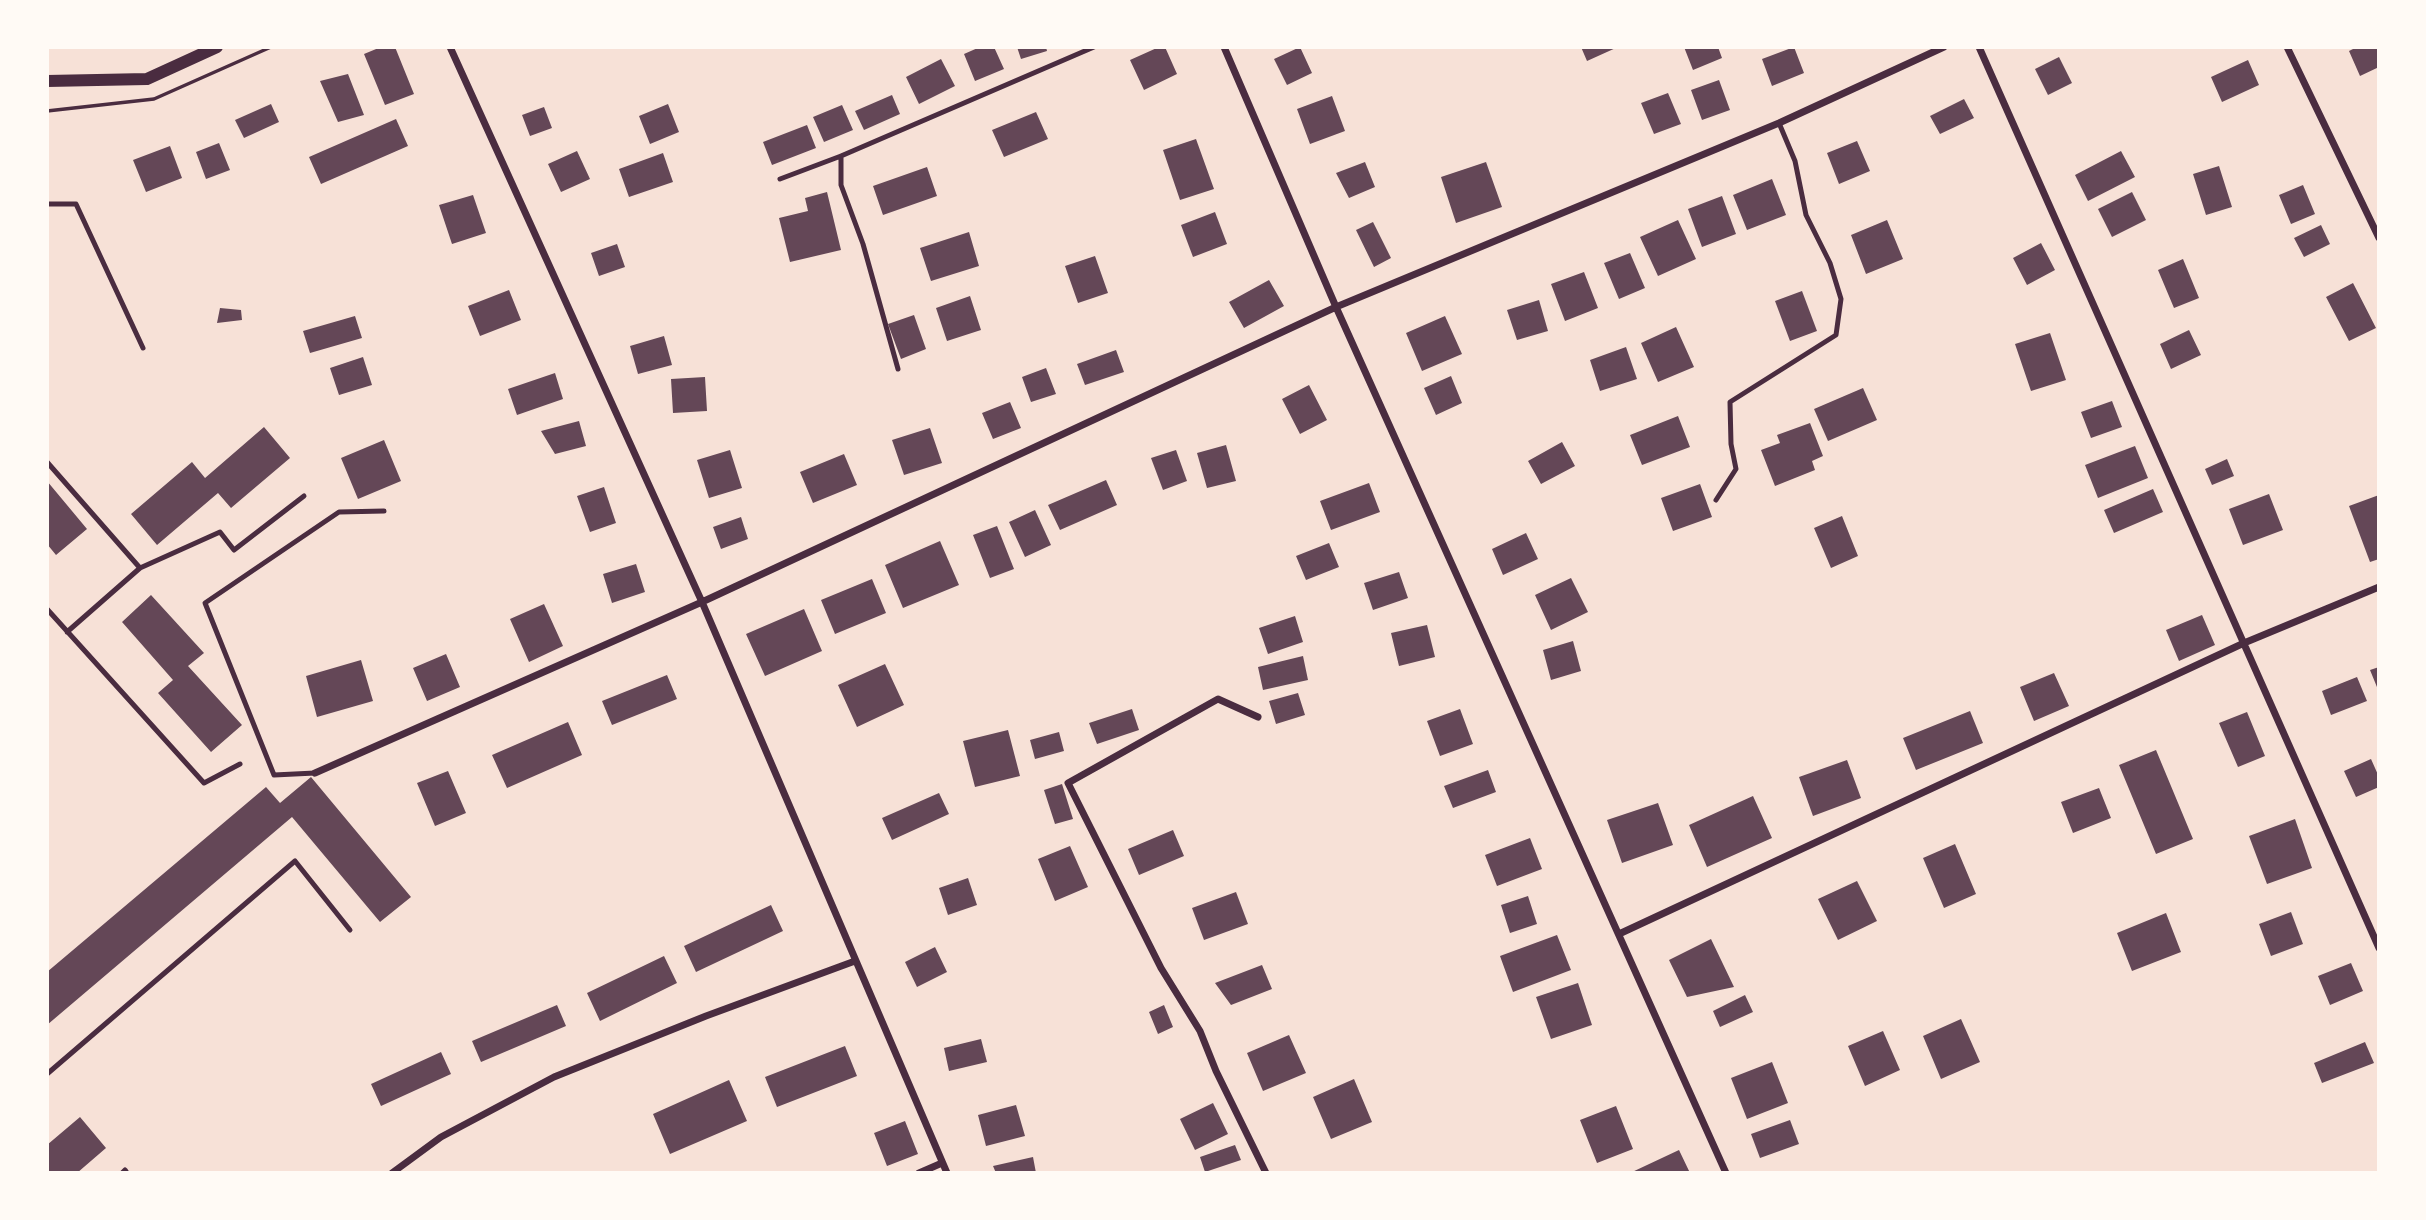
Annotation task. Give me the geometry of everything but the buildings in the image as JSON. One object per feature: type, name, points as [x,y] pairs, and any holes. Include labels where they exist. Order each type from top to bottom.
[{"type":"street","points":[[47,81],[147,79],[217,47]]},
{"type":"street","points":[[450,47],[702,602],[947,1173]]},
{"type":"street","points":[[1224,47],[1336,307],[1726,1173]]},
{"type":"street","points":[[315,773],[702,602],[1336,307],[1779,123],[1944,47]]},
{"type":"street","points":[[1979,47],[2379,948]]},
{"type":"street","points":[[2287,47],[2379,238]]},
{"type":"street","points":[[1619,934],[2244,643],[2379,587]]},
{"type":"street","points":[[1258,717],[1218,699],[1068,783],[1161,968],[1200,1031],[1216,1072],[1266,1173]]},
{"type":"street","points":[[391,1173],[441,1136],[554,1077],[706,1016],[855,961]]},
{"type":"street","points":[[919,1173],[942,1163]]},
{"type":"lane","points":[[780,179],[841,156],[1094,47]]},
{"type":"lane","points":[[1716,500],[1736,469],[1731,444],[1730,402],[1836,335],[1841,299],[1830,263],[1806,215],[1795,161],[1779,123]]},
{"type":"lane","points":[[841,156],[841,185],[863,244],[898,369]]},
{"type":"lane","points":[[47,204],[76,204],[144,348]]},
{"type":"lane","points":[[47,462],[140,568]]},
{"type":"lane","points":[[67,632],[140,568],[220,533],[234,550],[304,496]]},
{"type":"lane","points":[[315,773],[275,775],[205,603],[338,512],[384,511]]},
{"type":"lane","points":[[47,609],[204,783],[240,764]]},
{"type":"lane","points":[[47,1074],[295,861],[350,930]]},
{"type":"lane","points":[[122,1173],[125,1170],[127,1173]]}]
